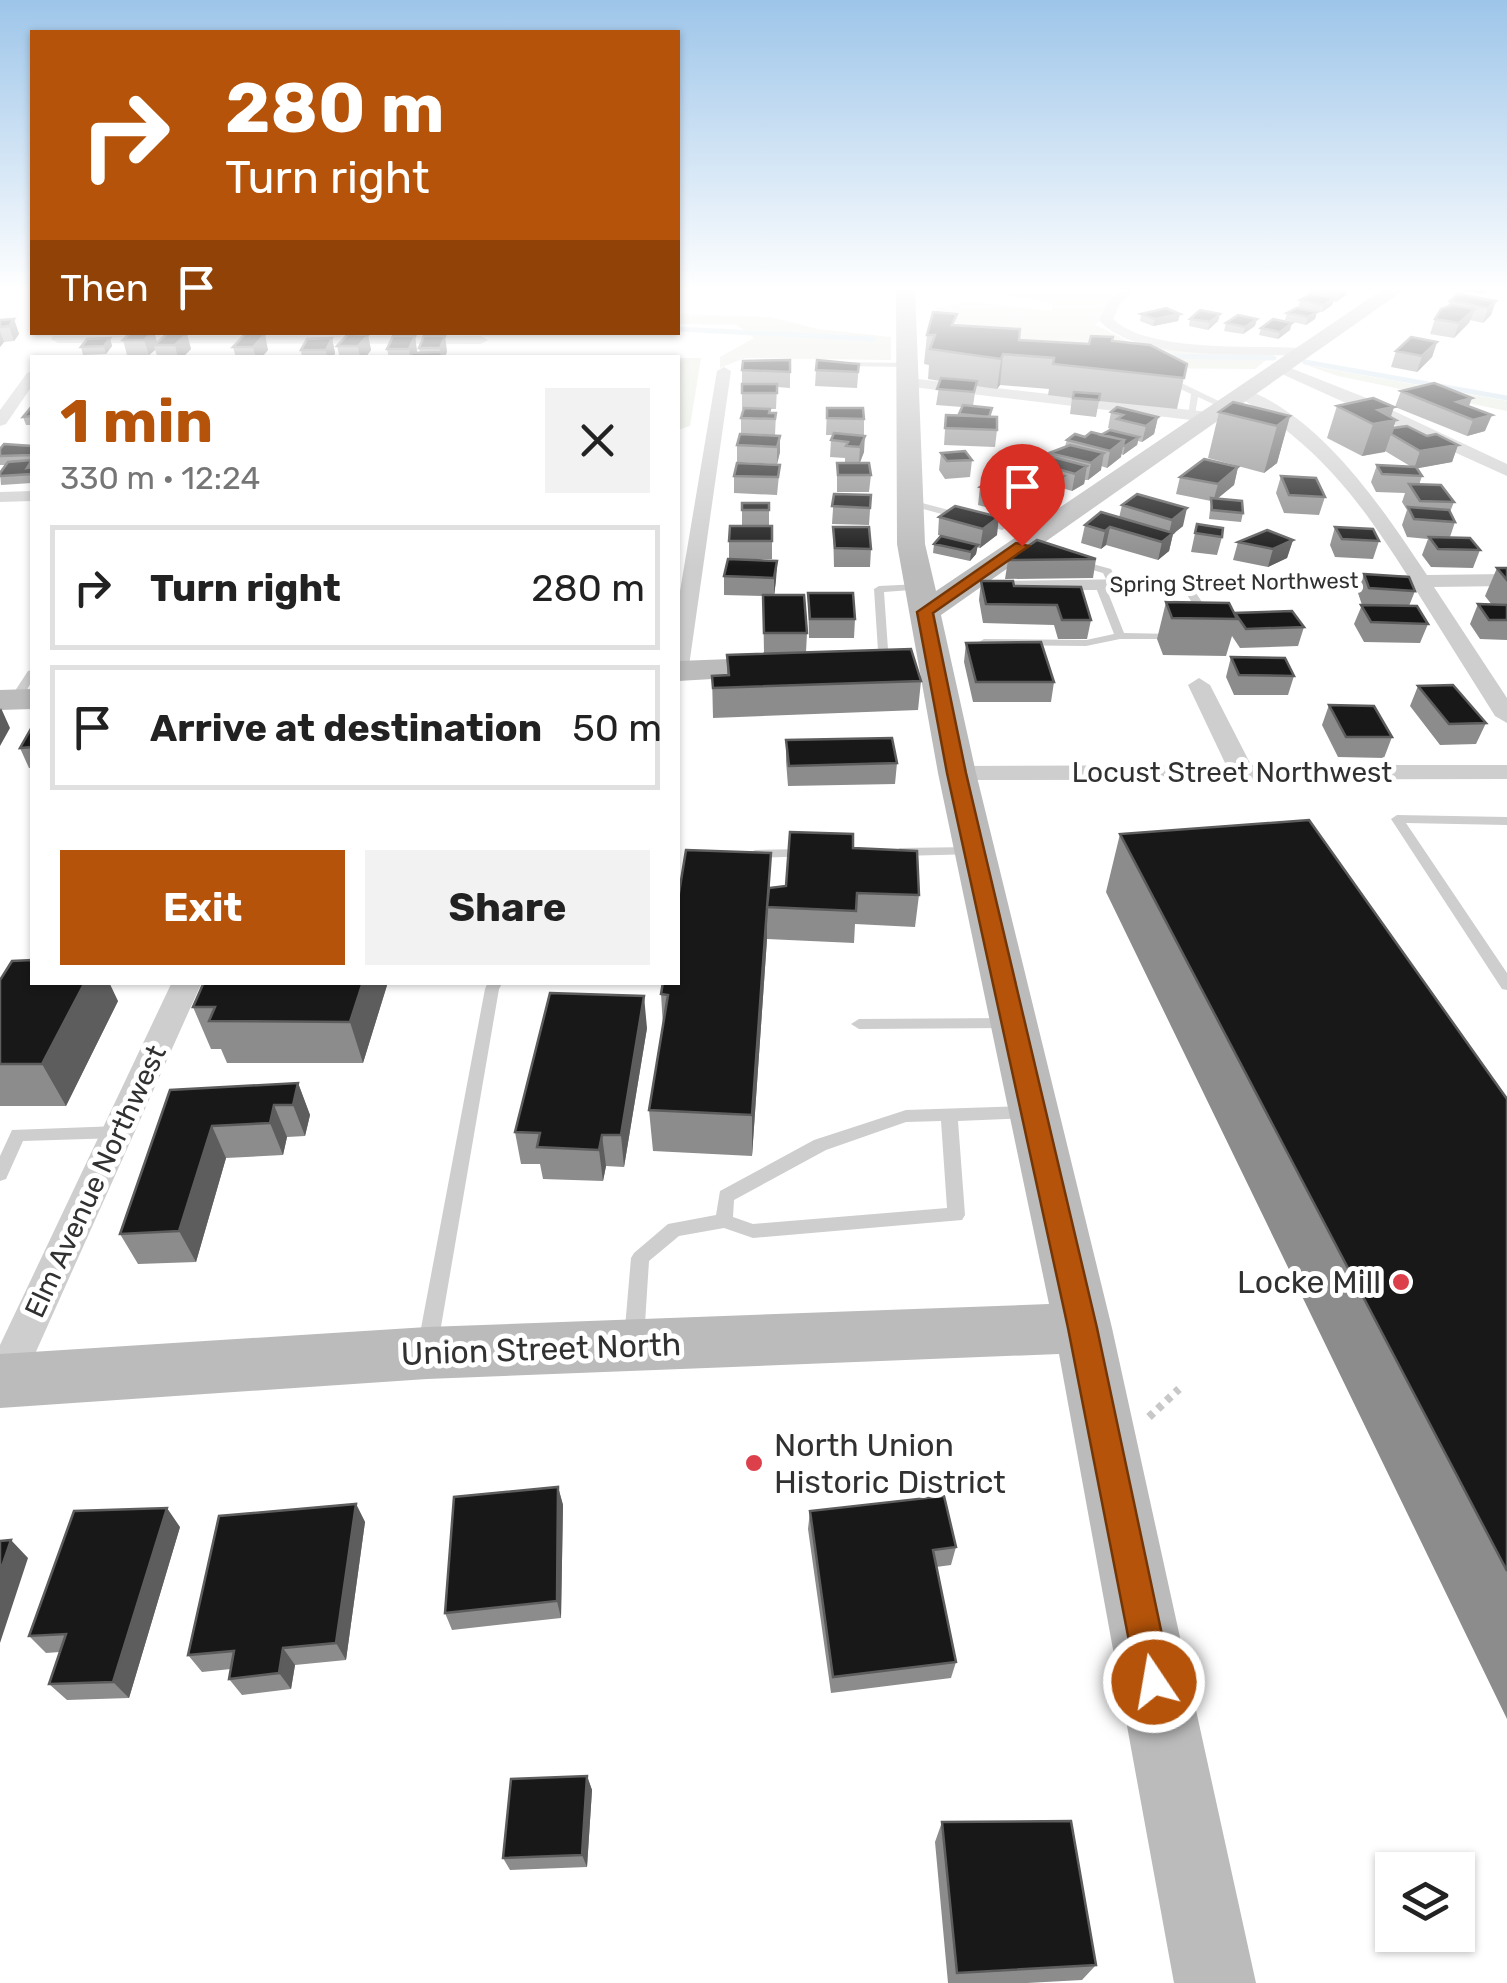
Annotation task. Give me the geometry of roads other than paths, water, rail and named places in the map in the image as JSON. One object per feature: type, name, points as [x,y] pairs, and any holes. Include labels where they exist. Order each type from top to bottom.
[{"type":"street","points":[[0,421],[27,383]]},
{"type":"street","points":[[680,635],[722,383]]},
{"type":"street","points":[[909,383],[912,544],[934,662],[1082,1328],[1215,1983]]},
{"type":"street","points":[[986,383],[1282,417],[1336,463],[1378,515],[1507,716]]},
{"type":"street","points":[[922,599],[960,588],[1030,549],[1255,383]]},
{"type":"street","points":[[1316,383],[1507,470]]},
{"type":"street","points":[[0,498],[30,496]]},
{"type":"street","name":"Spring Street Northwest","points":[[960,588],[1507,580]]},
{"type":"street","points":[[846,665],[934,662]]},
{"type":"street","points":[[680,668],[808,666]]},
{"type":"street","points":[[1199,685],[1242,772]]},
{"type":"street","name":"Locust Street Northwest","points":[[957,773],[1507,772]]},
{"type":"street","name":"Elm Avenue Northwest","points":[[2,1381],[186,985]]},
{"type":"street","name":"Union Street North","points":[[2,1381],[427,1353],[1082,1328]]},
{"type":"lane","points":[[1173,383],[1216,408]]},
{"type":"lane","points":[[1195,393],[1216,408]]},
{"type":"lane","points":[[911,503],[1002,527]]},
{"type":"lane","points":[[1073,561],[1108,571],[1107,585],[1120,636]]},
{"type":"lane","points":[[1184,583],[1210,622],[1209,634]]},
{"type":"lane","points":[[884,664],[879,589],[922,599]]},
{"type":"lane","points":[[984,642],[1086,643],[1120,636],[1180,638]]},
{"type":"lane","points":[[1507,821],[1398,819],[1507,985]]},
{"type":"lane","points":[[884,852],[974,850]]},
{"type":"lane","points":[[731,855],[826,853]]},
{"type":"lane","points":[[427,1353],[494,985]]},
{"type":"lane","points":[[859,1024],[1013,1023]]},
{"type":"lane","points":[[724,1221],[726,1196],[820,1144],[906,1116],[1033,1112]]},
{"type":"lane","points":[[634,1345],[640,1258],[674,1230],[724,1221],[753,1231],[956,1215],[949,1114]]},
{"type":"lane","points":[[0,1174],[18,1135],[118,1132]]},
{"type":"waterway","points":[[1420,383],[1507,398]]},
{"type":"place","name":"Locke Mill","points":[[1401,1282]]},
{"type":"place","name":"North Union Historic District","points":[[754,1463]]}]
